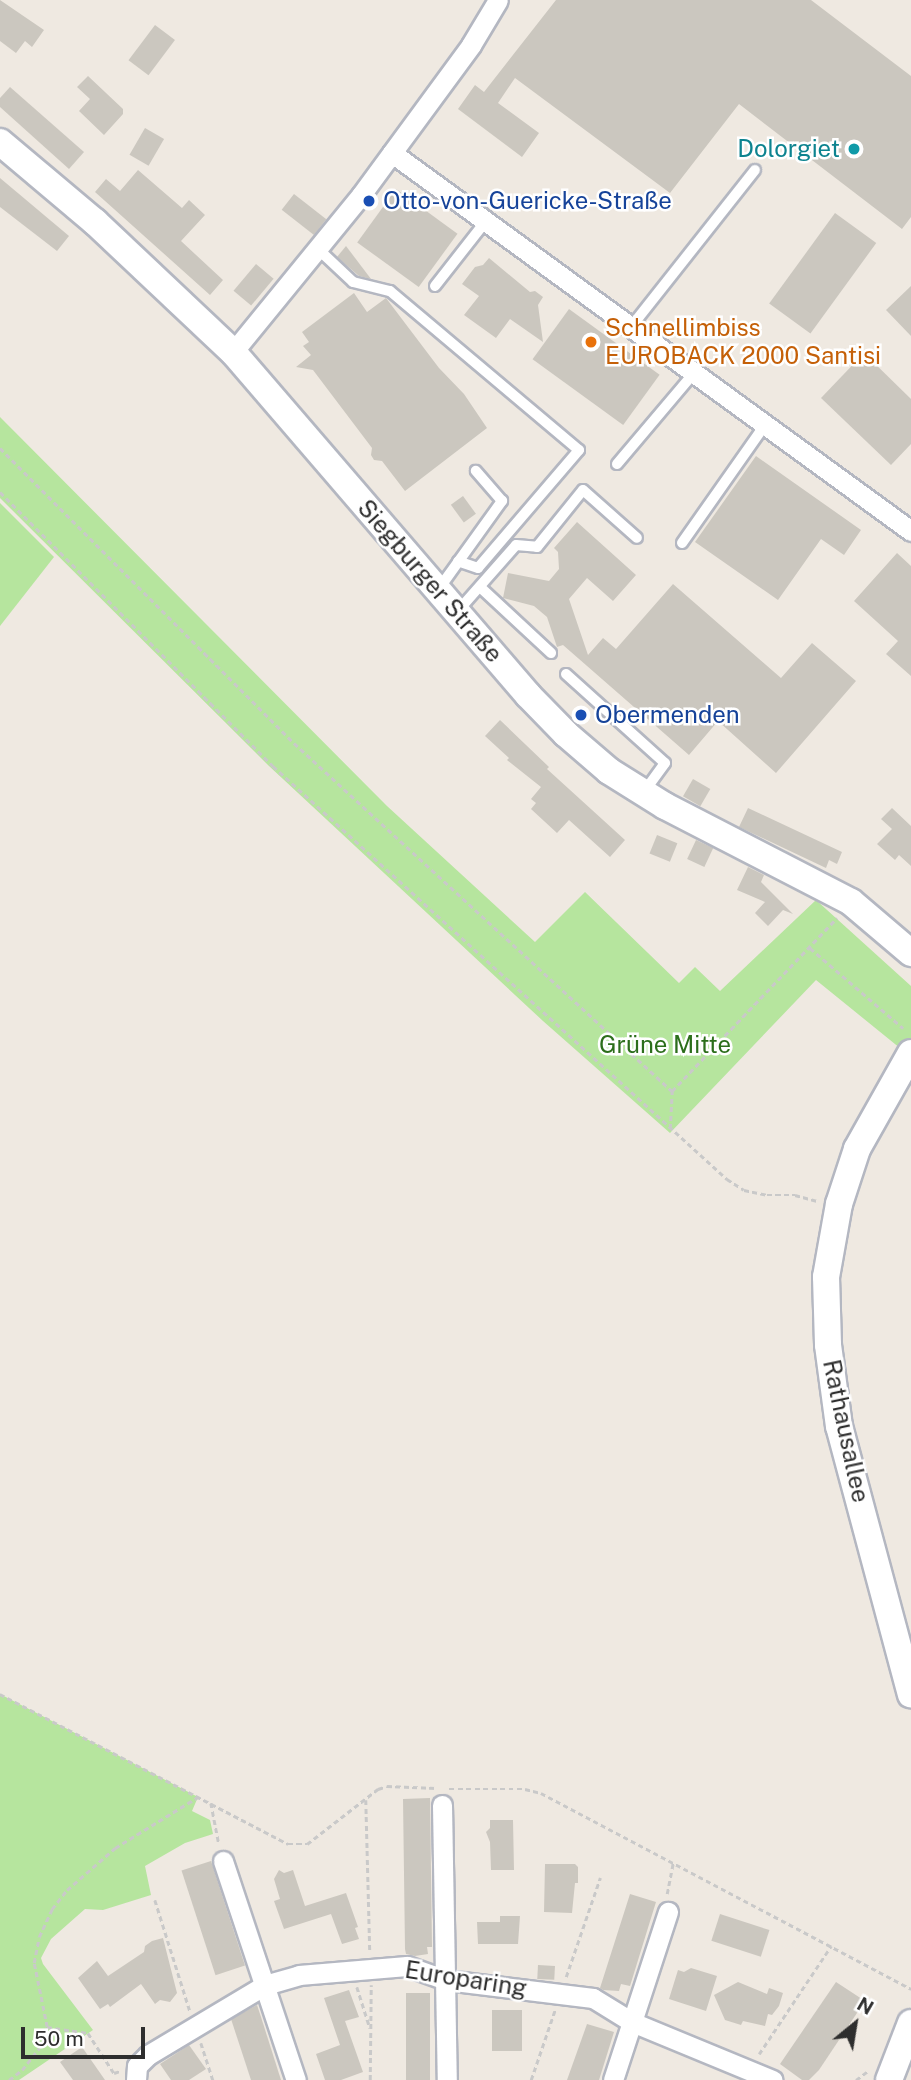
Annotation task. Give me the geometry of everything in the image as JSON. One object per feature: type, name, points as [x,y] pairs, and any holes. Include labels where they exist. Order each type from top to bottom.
[{"type":"street","points":[[233,352],[393,152],[498,3]]},
{"type":"street","name":"Siegburger Straße","points":[[0,142],[95,222],[233,352],[456,612],[566,734],[609,771],[643,793],[851,902],[911,953]]},
{"type":"street","points":[[393,152],[911,531]]},
{"type":"street","name":"Rathausallee","points":[[907,1040],[857,1149],[839,1203],[826,1277],[828,1345],[839,1426],[911,1695]]},
{"type":"street","points":[[442,1805],[447,2080]]},
{"type":"street","points":[[223,1861],[296,2080]]},
{"type":"street","points":[[613,2080],[668,1912]]},
{"type":"street","name":"Europaring","points":[[137,2073],[162,2045],[265,1985],[299,1975],[407,1966],[446,1980],[593,1998],[632,2022],[773,2080]]},
{"type":"street","points":[[881,2074],[911,2023]]},
{"type":"lane","points":[[631,327],[755,170]]},
{"type":"lane","points":[[435,286],[486,221]]},
{"type":"lane","points":[[318,249],[353,282],[390,291],[579,450],[478,568],[458,561]]},
{"type":"lane","points":[[617,464],[694,373]]},
{"type":"lane","points":[[682,543],[765,425]]},
{"type":"lane","points":[[438,590],[502,501],[476,471]]},
{"type":"lane","points":[[456,612],[516,545],[537,547],[583,490],[637,538]]},
{"type":"lane","points":[[480,587],[551,653]]},
{"type":"lane","points":[[566,674],[665,763],[643,793]]},
{"type":"path","points":[[0,448],[303,753],[672,1091]]},
{"type":"path","points":[[0,492],[273,766],[670,1129],[744,1190],[839,1203]]},
{"type":"path","points":[[670,1129],[672,1091],[851,902]]},
{"type":"path","points":[[810,948],[907,1040]]},
{"type":"path","points":[[0,1694],[288,1844],[307,1844],[378,1788],[387,1786],[526,1789],[541,1793],[911,1989]]},
{"type":"path","points":[[9,2080],[22,2070],[39,2048],[47,2027],[34,1963],[39,1937],[52,1909],[67,1890],[115,1848],[198,1797]]},
{"type":"path","points":[[366,1799],[361,1970],[370,2030],[370,2080]]},
{"type":"path","points":[[211,1803],[223,1861]]},
{"type":"path","points":[[668,1912],[666,1899],[673,1863]]},
{"type":"path","points":[[155,1900],[214,2080]]},
{"type":"path","points":[[748,2070],[831,1946]]},
{"type":"path","points":[[361,1970],[370,2030]]},
{"type":"path","points":[[47,2027],[88,2033],[114,2073],[137,2073]]},
{"type":"path","points":[[856,2080],[881,2074]]},
{"type":"green space","name":"Grüne Mitte","points":[[0,417],[387,806],[535,942],[585,892],[679,983],[695,967],[720,991],[816,900],[911,986],[911,1057],[816,980],[670,1133],[543,1021],[269,766],[0,498]]},
{"type":"green space","points":[[0,503],[54,557],[0,626]]},
{"type":"green space","points":[[0,1694],[198,1797],[192,1811],[210,1820],[213,1834],[185,1843],[145,1866],[151,1895],[103,1910],[85,1909],[51,1939],[41,1958],[43,1964],[93,2030],[19,2080],[0,2080]]},
{"type":"building","points":[[0,0],[44,30],[32,47],[25,41],[16,53],[0,41]]},
{"type":"building","name":"Dolorgiet","points":[[556,0],[811,0],[911,76],[911,217],[902,229],[739,104],[670,193],[515,78],[498,103],[539,133],[522,157],[458,109],[475,85],[484,92]]},
{"type":"building","points":[[155,25],[175,40],[148,75],[129,60]]},
{"type":"building","points":[[88,76],[123,109],[123,114],[104,135],[79,111],[90,99],[77,87]]},
{"type":"building","points":[[10,87],[84,152],[69,169],[0,107],[0,98]]},
{"type":"building","points":[[145,128],[164,139],[149,166],[130,155]]},
{"type":"building","points":[[138,170],[182,208],[189,200],[205,215],[181,241],[223,280],[210,295],[95,192],[106,179],[120,191]]},
{"type":"building","points":[[0,178],[69,236],[57,251],[0,207]]},
{"type":"building","points":[[396,189],[457,234],[419,287],[357,242]]},
{"type":"building","points":[[294,194],[326,219],[314,235],[282,210]]},
{"type":"building","points":[[835,213],[876,243],[810,334],[769,304]]},
{"type":"building","points":[[346,246],[371,279],[359,276],[337,257]]},
{"type":"building","points":[[489,258],[530,292],[535,291],[543,297],[538,305],[543,342],[510,319],[496,338],[464,315],[479,296],[462,284],[475,267],[483,265]]},
{"type":"building","points":[[256,264],[274,279],[251,306],[234,291]]},
{"type":"building","points":[[911,286],[911,336],[886,310]]},
{"type":"building","points":[[354,293],[367,312],[386,298],[439,368],[464,394],[487,428],[405,491],[382,461],[374,460],[371,455],[372,448],[313,370],[296,367],[311,355],[303,346],[309,342],[302,332]]},
{"type":"building","points":[[569,309],[660,375],[623,425],[533,359]]},
{"type":"building","points":[[864,353],[911,399],[911,444],[891,465],[821,398]]},
{"type":"building","points":[[756,456],[861,530],[844,555],[821,539],[778,600],[695,542]]},
{"type":"building","points":[[463,496],[476,514],[464,523],[451,505]]},
{"type":"building","points":[[577,522],[636,575],[613,601],[587,578],[569,599],[588,655],[603,638],[616,649],[673,584],[781,678],[812,643],[856,681],[776,773],[718,721],[689,755],[563,645],[557,647],[547,617],[534,606],[503,598],[508,573],[549,581],[559,569],[558,552],[554,548]]},
{"type":"building","points":[[897,553],[911,566],[911,676],[886,654],[898,641],[854,601]]},
{"type":"building","points":[[500,720],[549,767],[547,769],[625,840],[610,857],[569,820],[557,833],[531,809],[536,803],[531,799],[541,787],[507,760],[509,758],[485,736]]},
{"type":"building","points":[[693,779],[710,789],[700,806],[683,796]]},
{"type":"building","points":[[748,808],[842,852],[837,864],[829,860],[826,868],[739,827]]},
{"type":"building","points":[[892,808],[911,826],[911,866],[899,855],[895,860],[877,844],[892,829],[881,819]]},
{"type":"building","points":[[657,835],[677,843],[670,862],[650,854]]},
{"type":"building","points":[[696,840],[713,848],[704,867],[687,859]]},
{"type":"building","points":[[748,867],[764,875],[761,882],[793,914],[783,910],[768,926],[755,913],[765,902],[737,890]]},
{"type":"building","points":[[430,1798],[432,1947],[427,1947],[428,1954],[415,1956],[406,1954],[405,1949],[403,1799]]},
{"type":"building","points":[[490,1820],[513,1820],[514,1870],[491,1870],[490,1842],[486,1832],[490,1828]]},
{"type":"building","points":[[211,1861],[245,1966],[216,1975],[182,1871]]},
{"type":"building","points":[[545,1864],[575,1864],[578,1867],[572,1913],[544,1912]]},
{"type":"building","points":[[279,1870],[284,1873],[293,1870],[305,1906],[346,1893],[358,1927],[355,1928],[359,1939],[342,1944],[331,1914],[284,1929],[274,1901],[280,1899],[274,1879]]},
{"type":"building","points":[[630,1894],[656,1902],[630,1986],[621,1984],[619,1991],[603,1990],[600,1988]]},
{"type":"building","points":[[720,1914],[769,1930],[761,1957],[711,1941]]},
{"type":"building","points":[[500,1916],[520,1916],[518,1944],[478,1944],[477,1922],[500,1922]]},
{"type":"building","points":[[163,1938],[177,1993],[170,2002],[160,2000],[155,2004],[141,1984],[110,2007],[108,2004],[100,2009],[78,1978],[97,1961],[108,1976],[144,1952],[145,1946],[152,1941]]},
{"type":"building","points":[[538,1965],[555,1966],[554,1980],[537,1979]]},
{"type":"building","points":[[691,1968],[717,1976],[706,2011],[669,1999],[678,1970],[684,1972]]},
{"type":"building","points":[[738,1982],[767,1994],[769,1988],[783,1993],[779,2006],[772,2015],[768,2014],[765,2026],[743,2021],[741,2025],[725,2020],[714,1995]]},
{"type":"building","points":[[836,1982],[865,2001],[819,2070],[809,2080],[802,2080],[780,2064]]},
{"type":"building","points":[[349,1990],[359,2017],[345,2021],[363,2072],[341,2080],[325,2080],[316,2054],[340,2045],[324,1998]]},
{"type":"building","points":[[406,1993],[430,1993],[430,2080],[406,2080]]},
{"type":"building","points":[[257,2005],[281,2080],[251,2080],[231,2019]]},
{"type":"building","points":[[492,2010],[522,2010],[522,2051],[492,2051]]},
{"type":"building","points":[[587,2024],[614,2032],[599,2080],[567,2080]]},
{"type":"building","points":[[189,2045],[206,2069],[189,2080],[171,2080],[160,2064]]},
{"type":"building","points":[[82,2047],[105,2080],[73,2080],[60,2062]]},
{"type":"place","name":"Dolorgiet","points":[[854,149]]},
{"type":"place","name":"Otto-von-Guericke-Straße","points":[[369,201]]},
{"type":"place","name":"Schnellimbiss EUROBACK 2000 Santisi","points":[[591,342]]},
{"type":"place","name":"Obermenden","points":[[581,715]]}]
